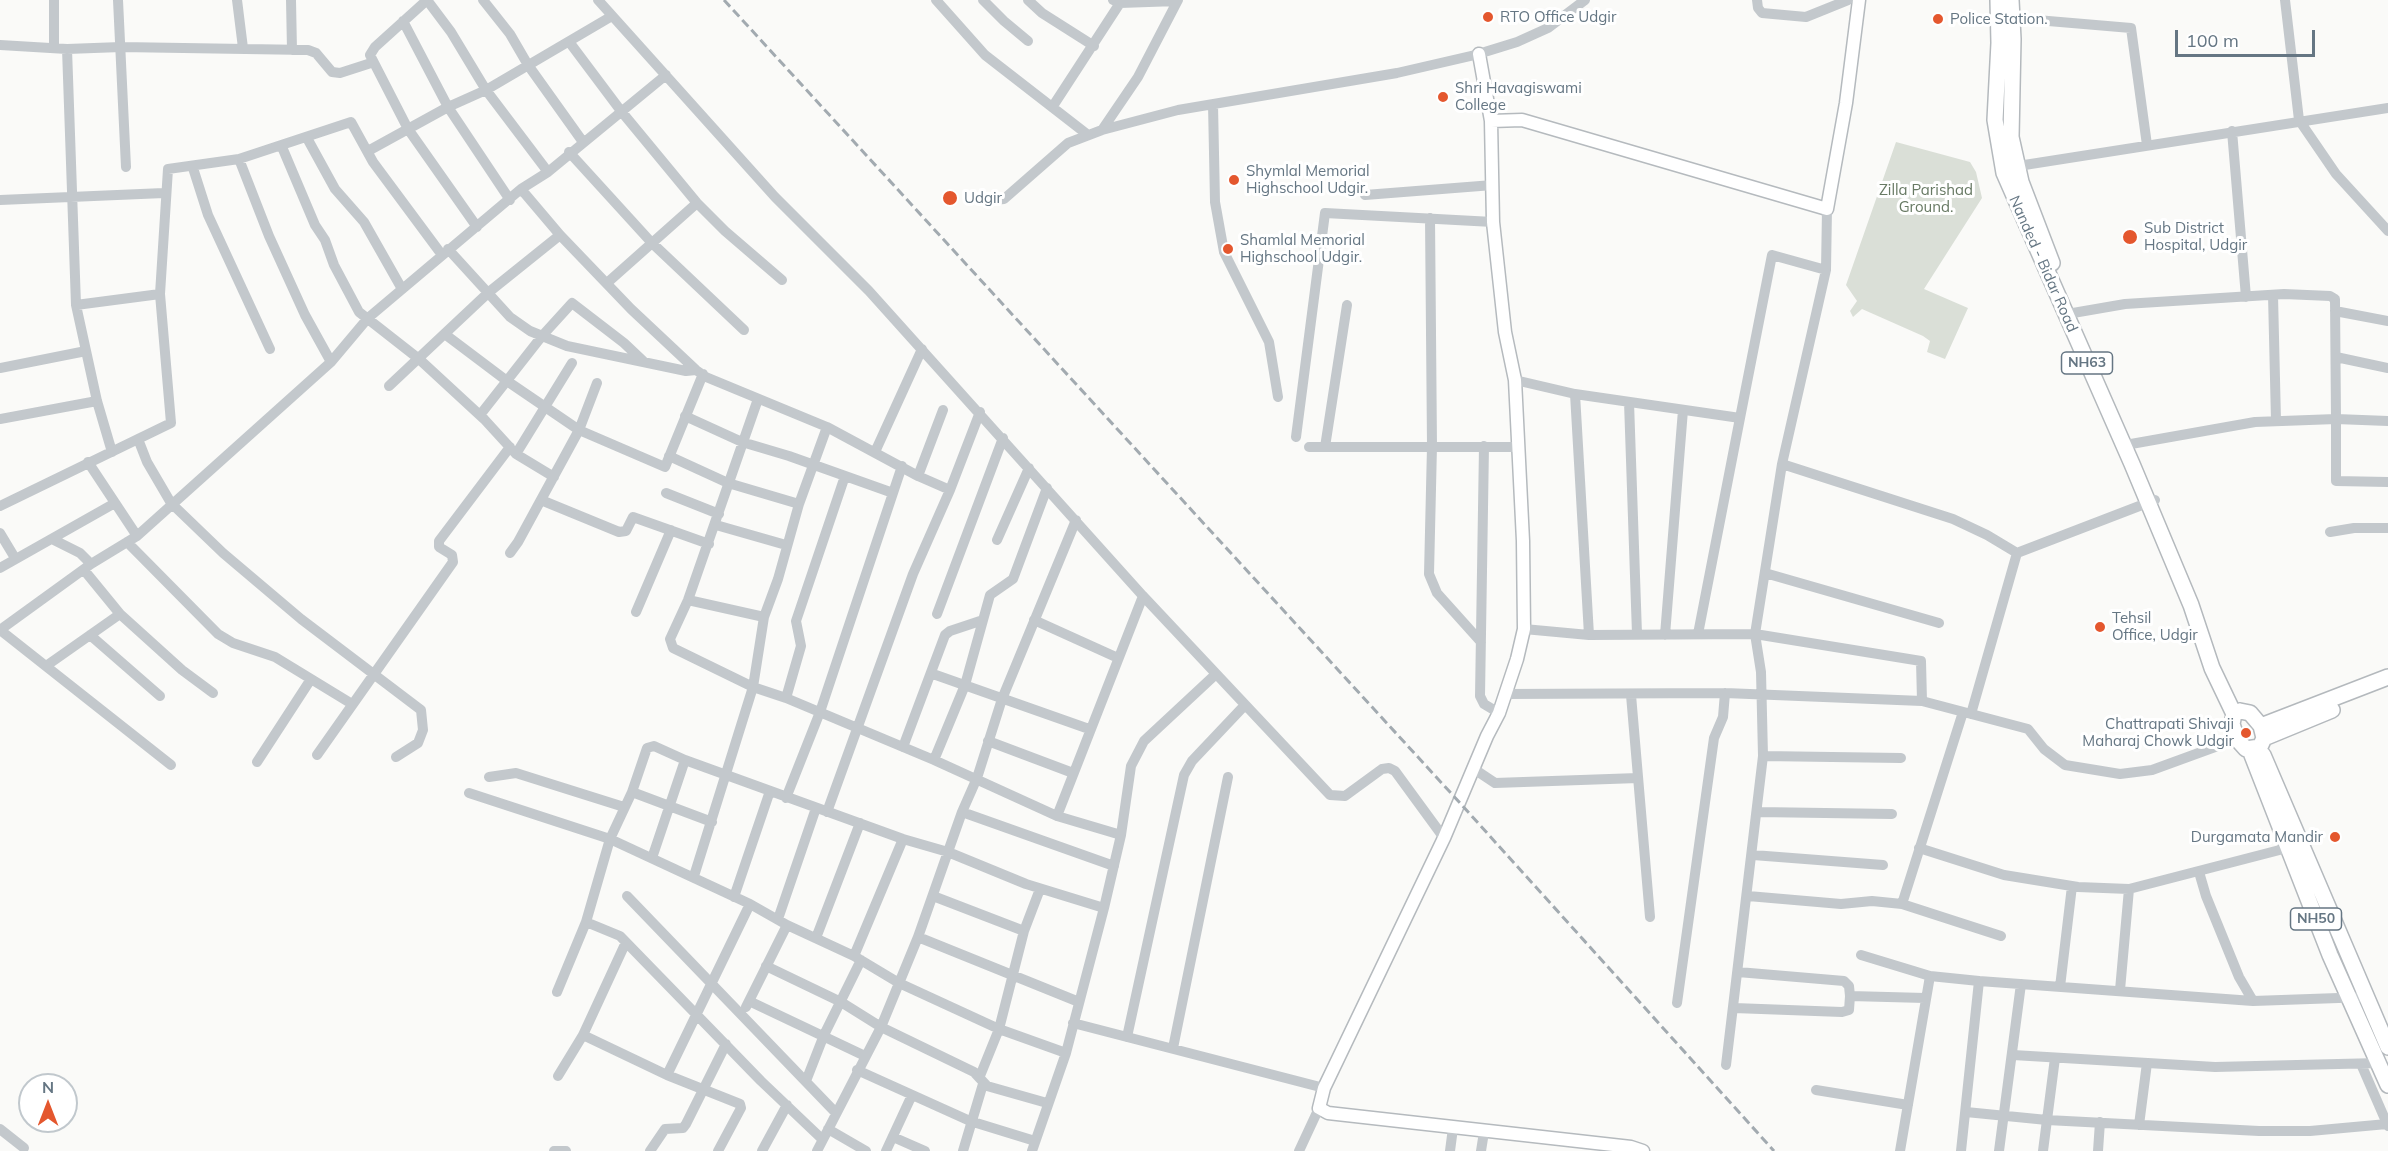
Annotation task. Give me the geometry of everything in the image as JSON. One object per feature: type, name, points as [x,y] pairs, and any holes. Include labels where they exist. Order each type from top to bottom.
[{"type":"highway","name":"Nanded - Bidar Road","points":[[1998,0],[2000,43],[1995,120],[2004,173],[2198,602],[2237,712]]},
{"type":"highway","name":"Nanded - Bidar Road","points":[[2011,0],[2013,18],[2011,137],[2021,182],[2073,313],[2131,444],[2152,502]]},
{"type":"highway","points":[[2259,740],[2388,677]]},
{"type":"highway","points":[[2237,739],[2242,746],[2388,687]]},
{"type":"highway","name":"NH63","points":[[2237,712],[2233,730],[2237,739]]},
{"type":"highway","points":[[2237,712],[2250,713],[2259,740]]},
{"type":"highway","name":"NH50","points":[[2259,740],[2294,846],[2349,998],[2388,1085]]},
{"type":"highway","name":"NH50","points":[[2294,846],[2367,997],[2388,1047]]},
{"type":"main road","points":[[1491,121],[1522,120],[1827,209],[1846,104],[1859,0]]},
{"type":"main road","points":[[1479,54],[1491,121],[1493,222],[1505,332],[1515,380],[1523,541],[1524,630],[1499,713],[1444,838],[1324,1088],[1319,1108],[1328,1113],[1631,1147],[1643,1151]]},
{"type":"street","points":[[54,0],[54,48]]},
{"type":"street","points":[[118,0],[126,167]]},
{"type":"street","points":[[237,0],[243,48]]},
{"type":"street","points":[[291,0],[292,50]]},
{"type":"street","points":[[477,227],[408,129],[371,63],[370,55],[375,47],[427,0],[451,32],[486,90],[548,172]]},
{"type":"street","points":[[483,0],[510,34],[528,65],[582,142]]},
{"type":"street","points":[[598,0],[775,197],[869,291],[1143,596],[1330,795],[1345,796],[1382,769],[1389,768],[1395,771],[1444,838]]},
{"type":"street","points":[[936,0],[986,55],[1088,135]]},
{"type":"street","points":[[983,0],[1028,40]]},
{"type":"street","points":[[1028,0],[1042,13],[1094,46]]},
{"type":"street","points":[[1053,106],[1094,46],[1117,1],[1177,0],[1138,77],[1102,130]]},
{"type":"street","points":[[994,200],[1004,199],[1068,143],[1102,130],[1178,110],[1397,73],[1479,54],[1517,42],[1548,28],[1585,0]]},
{"type":"street","points":[[1757,0],[1758,8],[1762,13],[1806,17],[1848,0]]},
{"type":"street","points":[[2285,0],[2299,120],[2336,174],[2388,231]]},
{"type":"street","points":[[368,151],[448,107],[486,90],[570,43],[612,16]]},
{"type":"street","points":[[2013,18],[2131,28],[2146,145]]},
{"type":"street","points":[[403,21],[448,107],[510,200]]},
{"type":"street","points":[[570,43],[621,111],[697,203],[725,231],[782,280]]},
{"type":"street","points":[[0,45],[67,49],[121,47],[292,50],[316,53],[332,72],[340,73],[371,63]]},
{"type":"street","points":[[67,49],[70,198],[76,305],[97,401],[112,452]]},
{"type":"street","points":[[171,765],[0,630],[88,567],[132,539],[332,362],[368,318],[521,189],[548,172],[569,152],[666,75]]},
{"type":"street","points":[[1213,104],[1215,202],[1224,252],[1269,342],[1278,397]]},
{"type":"street","points":[[2018,166],[2299,120],[2388,108]]},
{"type":"street","points":[[0,506],[169,425],[172,419],[159,294],[164,193],[168,169],[193,168],[238,159],[282,147],[351,122],[368,151],[445,252],[489,292],[510,317],[542,336],[567,346],[699,372]]},
{"type":"street","points":[[2232,131],[2246,297]]},
{"type":"street","points":[[307,138],[335,189],[364,222],[402,289]]},
{"type":"street","points":[[282,147],[334,265],[359,312],[419,359],[480,415],[513,451],[555,477]]},
{"type":"street","points":[[569,152],[651,242],[744,330]]},
{"type":"street","points":[[238,159],[268,236],[305,315],[332,362]]},
{"type":"street","points":[[193,168],[208,215],[270,349]]},
{"type":"street","points":[[1365,195],[1493,185]]},
{"type":"street","points":[[521,189],[560,235],[699,372],[827,427],[918,476],[950,490]]},
{"type":"street","points":[[0,200],[164,193]]},
{"type":"street","points":[[608,283],[697,203]]},
{"type":"street","points":[[1726,1065],[1753,855],[1763,756],[1761,694],[1755,634],[1782,464],[1826,270],[1827,209]]},
{"type":"street","points":[[1296,437],[1325,213],[1493,222]]},
{"type":"street","points":[[1430,218],[1431,582],[1481,642]]},
{"type":"street","points":[[389,386],[446,335],[489,292],[560,235]]},
{"type":"street","points":[[1698,634],[1772,255],[1826,270]]},
{"type":"street","points":[[76,305],[159,294]]},
{"type":"street","points":[[2273,295],[2276,421]]},
{"type":"street","points":[[2073,313],[2125,304],[2273,295],[2330,296],[2336,300],[2336,481],[2388,482]]},
{"type":"street","points":[[480,415],[542,336],[572,303],[624,343],[645,363]]},
{"type":"street","points":[[1325,447],[1347,305]]},
{"type":"street","points":[[2336,311],[2388,321]]},
{"type":"street","points":[[446,335],[507,381],[579,430],[665,467],[686,416],[699,372]]},
{"type":"street","points":[[875,452],[922,349]]},
{"type":"street","points":[[0,368],[86,351]]},
{"type":"street","points":[[2336,357],[2388,368]]},
{"type":"street","points":[[317,755],[453,562],[452,555],[439,547],[440,541],[513,451],[573,363]]},
{"type":"street","points":[[1515,380],[1575,394],[1740,418]]},
{"type":"street","points":[[510,553],[555,477],[579,430],[597,383]]},
{"type":"street","points":[[1575,394],[1589,635]]},
{"type":"street","points":[[758,399],[728,483],[716,525],[688,600],[670,639],[673,648],[753,687],[786,698],[977,778],[1057,816],[1121,835]]},
{"type":"street","points":[[0,419],[97,401]]},
{"type":"street","points":[[1629,402],[1637,634]]},
{"type":"street","points":[[918,476],[943,410]]},
{"type":"street","points":[[1665,635],[1683,410]]},
{"type":"street","points":[[827,812],[913,574],[950,490],[980,412]]},
{"type":"street","points":[[686,416],[742,442],[813,464],[892,493]]},
{"type":"street","points":[[2131,444],[2255,422],[2336,419],[2388,421]]},
{"type":"street","points":[[694,876],[753,687],[764,617],[778,579],[799,504],[827,427]]},
{"type":"street","points":[[937,614],[1003,438]]},
{"type":"street","points":[[138,439],[147,462],[171,503],[223,553],[301,619],[421,710],[424,719],[418,743],[396,757]]},
{"type":"street","points":[[1484,446],[1480,696],[1484,704],[1499,713]]},
{"type":"street","points":[[1309,447],[1517,447]]},
{"type":"street","points":[[669,456],[728,483],[799,504]]},
{"type":"street","points":[[88,462],[115,503],[132,539],[218,634],[233,643],[274,657],[352,704]]},
{"type":"street","points":[[1782,464],[1953,519],[1987,535],[2017,553]]},
{"type":"street","points":[[786,798],[820,712],[902,466]]},
{"type":"street","points":[[997,540],[1029,468]]},
{"type":"street","points":[[786,698],[801,646],[796,621],[845,476]]},
{"type":"street","points":[[934,760],[965,685],[990,596],[1014,579],[1047,488]]},
{"type":"street","points":[[666,493],[718,514]]},
{"type":"street","points":[[541,500],[619,532],[626,531],[633,518],[709,544]]},
{"type":"street","points":[[2017,553],[2152,502]]},
{"type":"street","points":[[0,568],[115,503]]},
{"type":"street","points":[[817,1151],[856,1070],[881,1028],[918,937],[962,812],[977,778],[1002,699],[1076,520]]},
{"type":"street","points":[[716,525],[786,545]]},
{"type":"street","points":[[2330,532],[2355,528],[2388,528]]},
{"type":"street","points":[[636,612],[671,530]]},
{"type":"street","points":[[0,533],[15,558]]},
{"type":"street","points":[[52,539],[80,554],[120,614],[182,670],[213,693]]},
{"type":"street","points":[[1902,904],[1919,848],[1967,713],[2017,553]]},
{"type":"street","points":[[1765,573],[1939,623]]},
{"type":"street","points":[[1057,816],[1089,729],[1143,596]]},
{"type":"street","points":[[688,600],[764,617]]},
{"type":"street","points":[[46,666],[120,614]]},
{"type":"street","points":[[903,747],[933,674],[945,635],[950,631],[983,620]]},
{"type":"street","points":[[1034,620],[1118,658]]},
{"type":"street","points":[[1524,630],[1589,635],[1755,634],[1921,661],[1922,701]]},
{"type":"street","points":[[90,635],[159,696]]},
{"type":"street","points":[[933,674],[1089,729]]},
{"type":"street","points":[[856,1070],[970,1121],[1034,1146],[1066,1053],[1104,908],[1121,835],[1131,766],[1140,747],[1216,674]]},
{"type":"street","points":[[257,762],[311,679]]},
{"type":"street","points":[[1505,694],[1725,693],[1922,701],[2028,729],[2055,760],[2073,768],[2120,774],[2152,770],[2237,739]]},
{"type":"street","points":[[1677,1003],[1714,738],[1723,717],[1725,693]]},
{"type":"street","points":[[1632,695],[1650,917]]},
{"type":"street","points":[[1127,1038],[1184,775],[1192,761],[1245,705]]},
{"type":"street","points":[[988,741],[1073,773]]},
{"type":"street","points":[[557,992],[586,922],[610,839],[632,792],[649,747],[654,746],[786,798],[948,852],[1040,889],[1104,908]]},
{"type":"street","points":[[1763,756],[1901,758]]},
{"type":"street","points":[[652,858],[685,760]]},
{"type":"street","points":[[1473,769],[1495,783],[1638,778]]},
{"type":"street","points":[[489,777],[516,773],[624,807]]},
{"type":"street","points":[[1173,1048],[1228,777]]},
{"type":"street","points":[[734,897],[770,791]]},
{"type":"street","points":[[632,792],[712,822]]},
{"type":"street","points":[[469,793],[610,839],[694,876],[858,958],[899,983],[999,1029],[1066,1053]]},
{"type":"street","points":[[741,1015],[766,966],[782,922],[816,808]]},
{"type":"street","points":[[962,812],[1114,866]]},
{"type":"street","points":[[1758,812],[1892,814]]},
{"type":"street","points":[[816,938],[860,823]]},
{"type":"street","points":[[806,1081],[824,1035],[841,1002],[903,838]]},
{"type":"street","points":[[1919,848],[2004,875],[2072,886],[2129,889],[2294,846]]},
{"type":"street","points":[[1753,855],[1883,865]]},
{"type":"street","points":[[2199,872],[2206,896],[2235,967],[2253,1002]]},
{"type":"street","points":[[2060,987],[2072,886]]},
{"type":"street","points":[[963,1151],[981,1080],[999,1029],[1024,931],[1040,889]]},
{"type":"street","points":[[2120,990],[2129,889]]},
{"type":"street","points":[[627,896],[836,1113]]},
{"type":"street","points":[[933,896],[1024,931]]},
{"type":"street","points":[[1748,896],[1841,904],[1872,901],[1902,904],[2001,936]]},
{"type":"street","points":[[668,1075],[750,904]]},
{"type":"street","points":[[586,922],[613,933],[626,942],[787,1105],[825,1134],[866,1151]]},
{"type":"street","points":[[918,937],[1014,974],[1078,1002]]},
{"type":"street","points":[[558,1076],[583,1035],[626,942]]},
{"type":"street","points":[[1861,955],[1930,976],[1978,981],[2120,990],[2253,1002],[2367,997]]},
{"type":"street","points":[[766,966],[841,1002],[881,1028],[981,1080],[1047,1103]]},
{"type":"street","points":[[1734,1008],[1842,1012],[1849,1010],[1849,986],[1844,981],[1738,972]]},
{"type":"street","points":[[1900,1151],[1924,998],[1930,976]]},
{"type":"street","points":[[1961,1151],[1978,981]]},
{"type":"street","points":[[1999,1151],[2021,984]]},
{"type":"street","points":[[1850,996],[1924,998]]},
{"type":"street","points":[[750,1001],[865,1056]]},
{"type":"street","points":[[1073,1023],[1324,1088]]},
{"type":"street","points":[[583,1035],[668,1075],[737,1102],[741,1108],[718,1151]]},
{"type":"street","points":[[650,1151],[665,1129],[683,1128],[726,1044]]},
{"type":"street","points":[[2013,1055],[2214,1067],[2379,1064]]},
{"type":"street","points":[[2043,1151],[2055,1058]]},
{"type":"street","points":[[2139,1125],[2146,1063]]},
{"type":"street","points":[[1966,1112],[2047,1120],[2310,1131],[2388,1125],[2361,1064]]},
{"type":"street","points":[[1816,1090],[1908,1105]]},
{"type":"street","points":[[886,1151],[912,1095]]},
{"type":"street","points":[[762,1151],[787,1105]]},
{"type":"street","points":[[1299,1151],[1319,1108]]},
{"type":"street","points":[[2097,1151],[2100,1122]]},
{"type":"street","points":[[1450,1151],[1453,1128]]},
{"type":"street","points":[[0,1129],[24,1148]]},
{"type":"street","points":[[1481,1151],[1484,1132]]},
{"type":"street","points":[[893,1137],[925,1151]]},
{"type":"street","points":[[554,1151],[566,1151]]},
{"type":"green space","name":"Zilla Parishad Ground.","points":[[1896,142],[1970,162],[1976,172],[1982,198],[1924,289],[1968,308],[1945,359],[1927,352],[1930,341],[1923,336],[1862,309],[1853,317],[1850,311],[1857,301],[1846,285]]},
{"type":"railway","points":[[724,0],[1460,803],[1774,1151]]},
{"type":"place","name":"RTO Office Udgir","points":[[1488,17]]},
{"type":"place","name":"Police Station.","points":[[1938,19]]},
{"type":"place","name":"Shri Havagiswami College","points":[[1443,97]]},
{"type":"place","name":"Shymlal Memorial Highschool Udgir.","points":[[1234,180]]},
{"type":"place","name":"Udgir","points":[[950,198]]},
{"type":"place","name":"Sub District Hospital, Udgir","points":[[2130,237]]},
{"type":"place","name":"Shamlal Memorial Highschool Udgir.","points":[[1228,249]]},
{"type":"place","name":"Tehsil Office, Udgir","points":[[2100,627]]},
{"type":"place","name":"Chattrapati Shivaji Maharaj Chowk Udgir","points":[[2246,733]]},
{"type":"place","name":"Durgamata Mandir","points":[[2335,837]]}]
